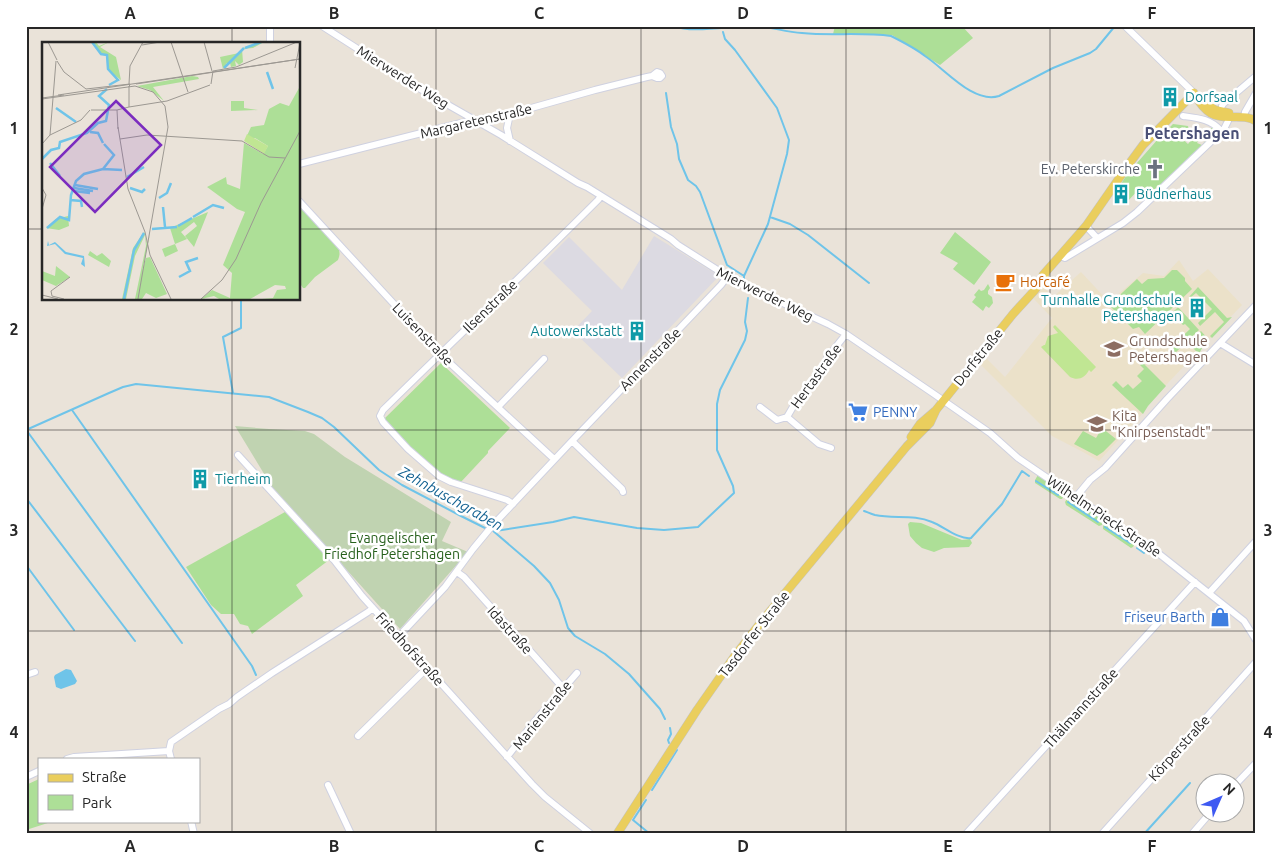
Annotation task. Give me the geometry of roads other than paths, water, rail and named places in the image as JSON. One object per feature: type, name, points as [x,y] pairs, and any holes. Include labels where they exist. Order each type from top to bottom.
[{"type":"main road","points":[[1194,93],[1198,102],[1212,115],[1256,114]]},
{"type":"main road","name":"Dorfstraße","points":[[944,400],[1013,314],[1034,291],[1046,272],[1086,226],[1134,156],[1194,93]]},
{"type":"main road","points":[[1244,115],[1256,122]]},
{"type":"main road","name":"Tasdorfer Straße","points":[[617,834],[697,710],[734,657],[907,446],[920,424],[944,400]]},
{"type":"street","points":[[270,26],[270,42]]},
{"type":"street","name":"Mierwerder Weg","points":[[322,26],[422,90],[476,120],[671,239],[727,277],[846,334],[944,400]]},
{"type":"street","points":[[1124,26],[1194,93]]},
{"type":"street","name":"Margaretenstraße","points":[[300,164],[476,120],[510,114],[652,76]]},
{"type":"street","points":[[1222,106],[1256,76]]},
{"type":"street","points":[[1244,115],[1256,93]]},
{"type":"street","points":[[510,114],[507,128],[510,141]]},
{"type":"street","name":"Dorfstraße","points":[[1060,256],[1065,258],[1123,223],[1137,212],[1221,131],[1226,124],[1228,115]]},
{"type":"street","points":[[1183,116],[1209,121],[1221,131]]},
{"type":"street","name":"Ilsenstraße","points":[[513,504],[507,500],[450,482],[439,476],[408,449],[383,422],[380,416],[383,410],[601,196]]},
{"type":"street","name":"Luisenstraße","points":[[300,202],[440,354],[554,459]]},
{"type":"street","points":[[1086,226],[1097,238]]},
{"type":"street","name":"Annenstraße","points":[[399,636],[457,572],[492,526],[715,292],[727,277]]},
{"type":"street","points":[[1076,497],[1256,305]]},
{"type":"street","name":"Hertastraße","points":[[760,407],[777,420],[787,417],[794,405],[825,368],[827,358],[846,334]]},
{"type":"street","points":[[1220,343],[1256,365]]},
{"type":"street","points":[[498,407],[544,359]]},
{"type":"street","name":"Wilhelm-Pieck-Straße","points":[[944,400],[990,433],[1018,458],[1150,547],[1244,621],[1256,640]]},
{"type":"street","name":"Hertastraße","points":[[787,417],[819,444],[831,448]]},
{"type":"street","points":[[572,441],[623,492]]},
{"type":"street","name":"Friedhofstraße","points":[[238,455],[334,560],[362,596],[507,757],[545,797],[591,834]]},
{"type":"street","points":[[1209,593],[1256,541]]},
{"type":"street","name":"Idastraße","points":[[457,572],[564,689]]},
{"type":"street","name":"Thälmannstraße","points":[[966,834],[1195,582]]},
{"type":"street","points":[[171,758],[169,751],[171,742],[219,709],[230,704],[272,673],[373,608]]},
{"type":"street","name":"Körperstraße","points":[[1102,834],[1256,662]]},
{"type":"street","points":[[358,736],[427,668]]},
{"type":"street","points":[[26,675],[35,672]]},
{"type":"street","name":"Marienstraße","points":[[507,757],[577,673]]},
{"type":"street","points":[[69,758],[74,756],[169,751]]},
{"type":"street","points":[[1244,776],[1256,763]]},
{"type":"street","points":[[26,776],[38,771]]},
{"type":"street","points":[[328,786],[351,834]]},
{"type":"street","points":[[1192,834],[1202,822]]},
{"type":"water","points":[[66,669],[71,670],[77,681],[75,684],[61,689],[56,687],[54,677]]},
{"type":"waterway","points":[[675,26],[691,29],[756,26],[813,34],[891,36],[921,53],[969,90],[989,97],[999,96],[1053,68],[1090,53],[1096,49],[1115,26]]},
{"type":"waterway","points":[[723,32],[725,39],[777,108],[789,140],[768,224],[744,279]]},
{"type":"waterway","points":[[666,93],[671,127],[677,144],[679,159],[688,180],[700,192],[727,265],[744,276]]},
{"type":"waterway","points":[[770,217],[790,224],[808,235],[869,283]]},
{"type":"waterway","points":[[495,531],[574,517],[637,528],[664,530],[698,527],[734,493],[733,486],[717,450],[717,404],[720,390],[745,340],[748,298]]},
{"type":"waterway","points":[[233,393],[223,337],[241,328],[241,300]]},
{"type":"waterway","name":"Zehnbuschgraben","points":[[26,430],[123,387],[136,384],[269,397],[322,418],[379,470],[402,485],[487,529]]},
{"type":"waterway","points":[[72,410],[252,666],[256,675]]},
{"type":"waterway","points":[[27,431],[182,643]]},
{"type":"waterway","points":[[864,511],[874,515],[911,517],[925,520],[961,537],[971,538],[1002,504],[1022,471],[1029,476]]},
{"type":"waterway","points":[[1036,481],[1058,495]]},
{"type":"waterway","points":[[26,498],[135,641]]},
{"type":"waterway","points":[[1068,502],[1098,522]]},
{"type":"waterway","points":[[1105,527],[1130,543]]},
{"type":"waterway","name":"Zehnbuschgraben","points":[[492,530],[534,566],[550,583],[559,600],[568,628],[575,636],[605,654],[629,674],[660,709],[665,719]]},
{"type":"waterway","points":[[1137,548],[1144,553]]},
{"type":"waterway","points":[[26,565],[74,630]]},
{"type":"waterway","points":[[669,743],[670,728]]},
{"type":"waterway","name":"Zehnbuschgraben","points":[[652,790],[677,750]]},
{"type":"waterway","points":[[1144,834],[1190,783]]},
{"type":"waterway","name":"Zehnbuschgraben","points":[[646,800],[633,820],[650,834]]},
{"type":"place","name":"Dorfsaal","points":[[1170,97]]},
{"type":"place","name":"Ev. Peterskirche","points":[[1155,169]]},
{"type":"place","name":"Büdnerhaus","points":[[1121,194]]},
{"type":"place","name":"Hofcafé","points":[[1005,282]]},
{"type":"place","name":"Turnhalle Grundschule Petershagen","points":[[1197,308]]},
{"type":"place","name":"Autowerkstatt","points":[[637,331]]},
{"type":"place","name":"Grundschule Petershagen","points":[[1114,349]]},
{"type":"place","name":"PENNY","points":[[858,412]]},
{"type":"place","name":"Kita \"Knirpsenstadt\"","points":[[1097,424]]},
{"type":"place","name":"Tierheim","points":[[200,479]]},
{"type":"place","name":"Friseur Barth","points":[[1220,617]]},
{"type":"district","name":"Petershagen","points":[[1192,133]]},
{"type":"park label","name":"Evangelischer Friedhof Petershagen","points":[[392,546]]}]
